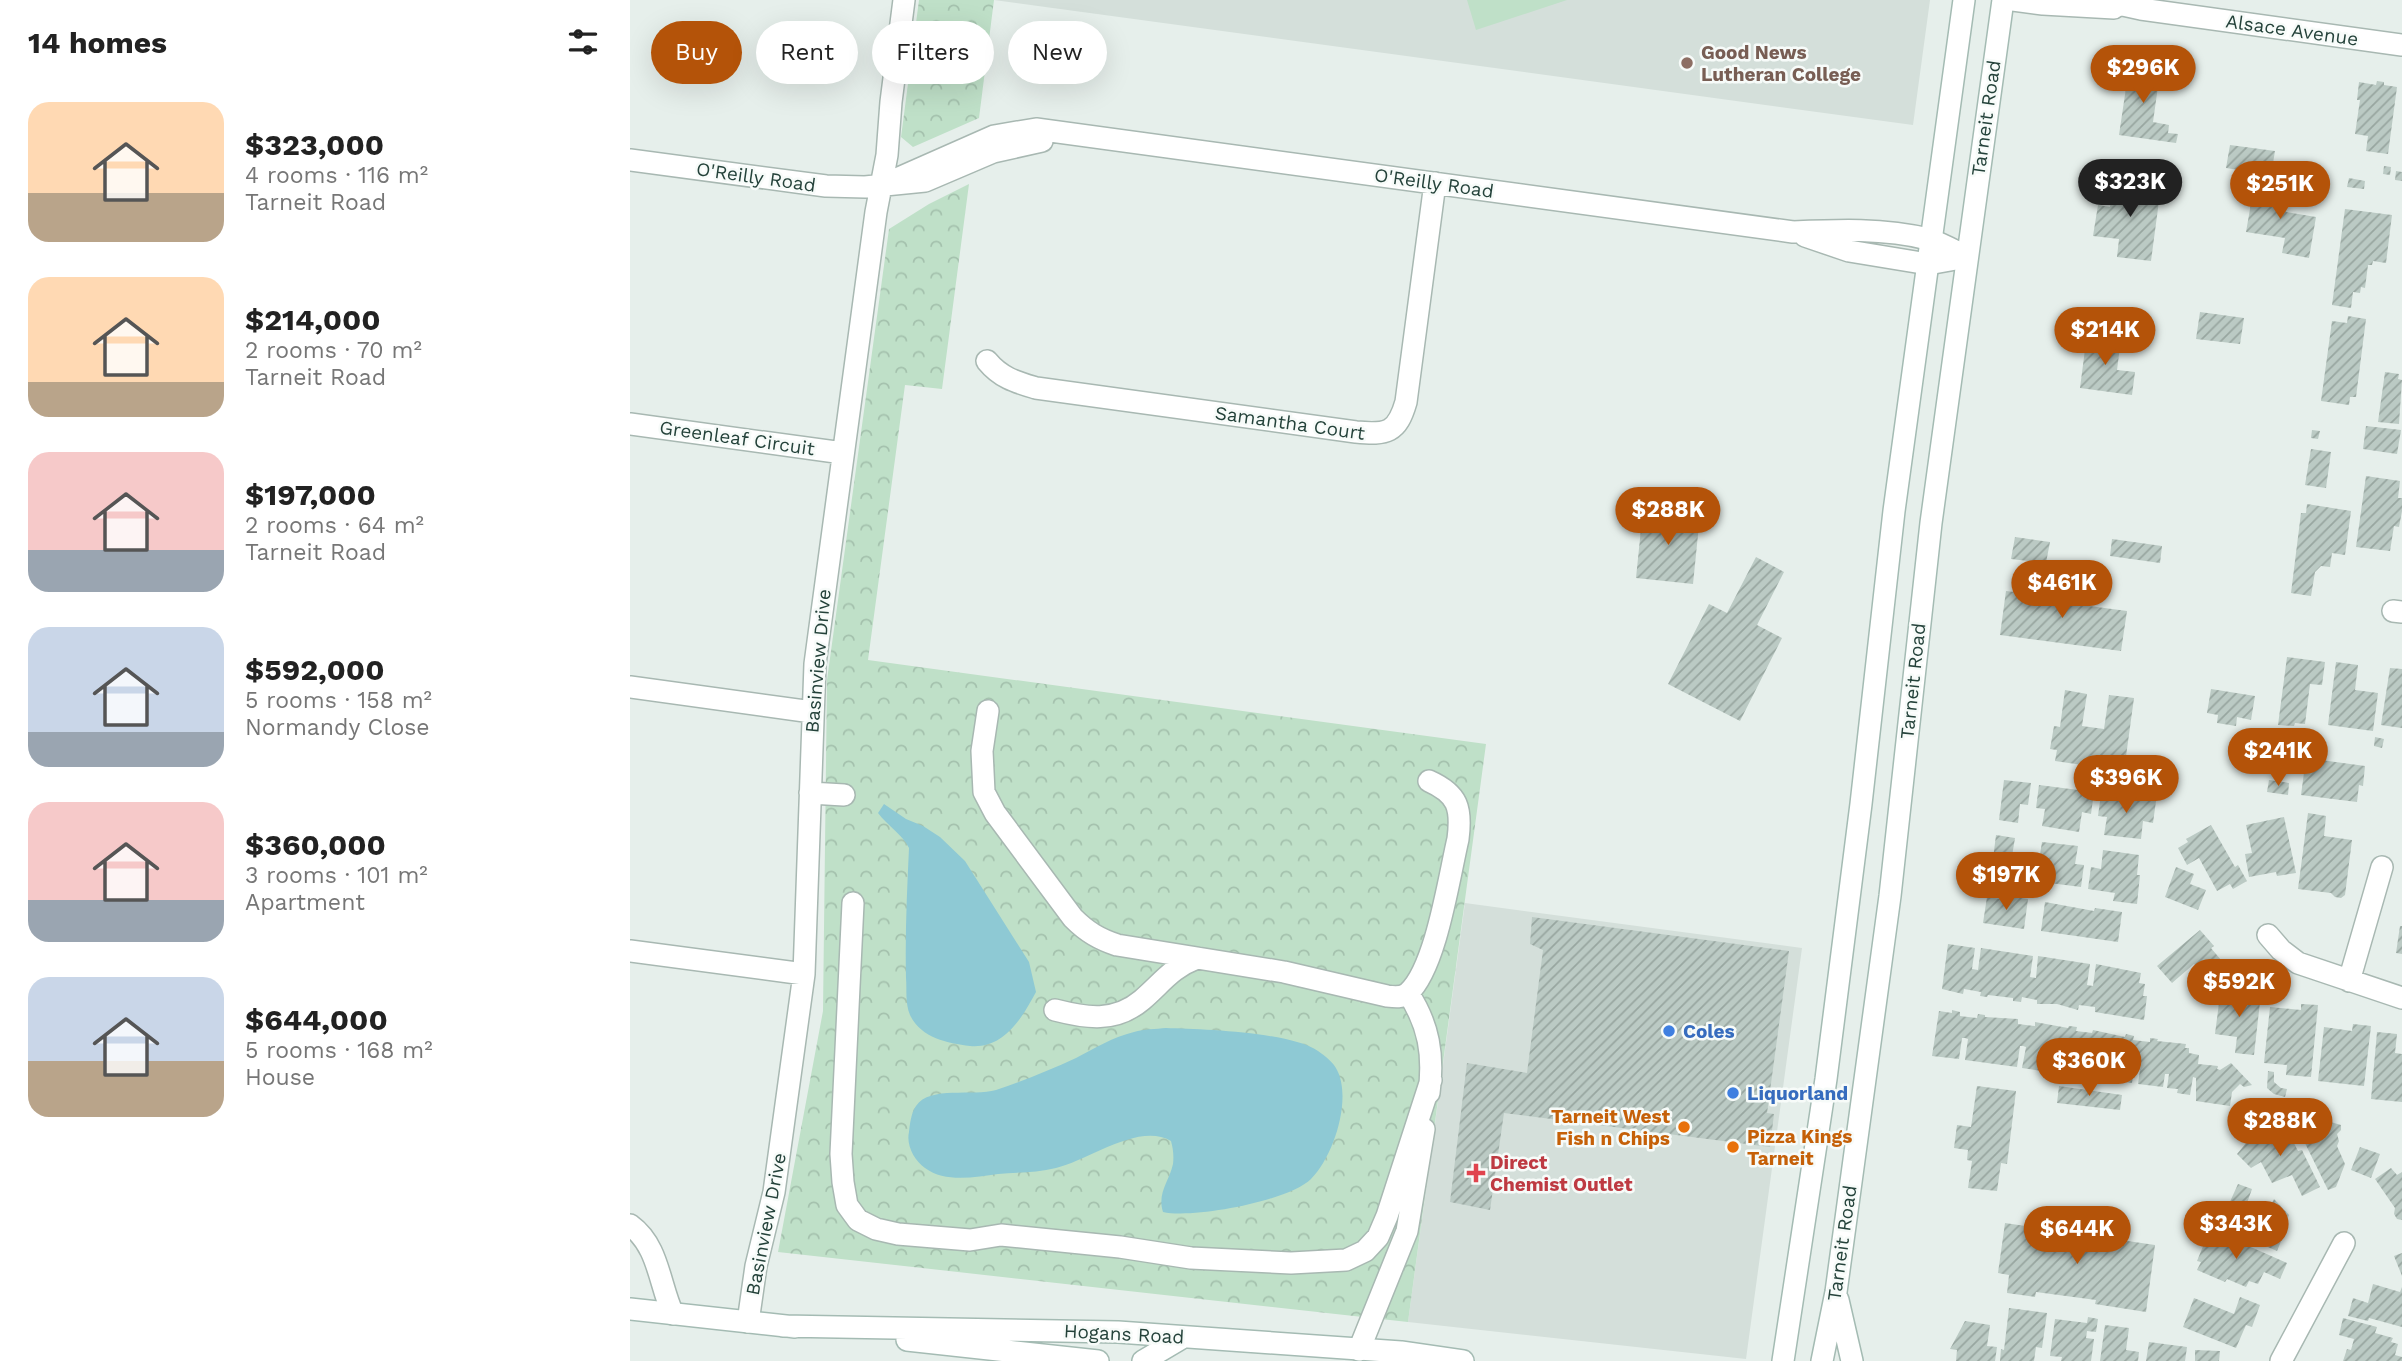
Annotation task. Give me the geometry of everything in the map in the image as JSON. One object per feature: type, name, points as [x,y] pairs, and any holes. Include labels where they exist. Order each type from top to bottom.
[{"type":"street","name":"Basinview Drive","points":[[748,1322],[758,1259],[776,1181],[804,974],[815,664],[876,212],[883,185],[904,0]]},
{"type":"street","name":"Tarneit Road","points":[[1783,1361],[1828,1065],[1894,511],[1964,0]]},
{"type":"street","name":"Tarneit Road","points":[[1822,1361],[1836,1292],[1900,815],[1923,589],[2003,0]]},
{"type":"street","name":"Alsace Avenue","points":[[2013,0],[2141,9]]},
{"type":"street","name":"Alsace Avenue","points":[[2100,0],[2141,9],[2402,45]]},
{"type":"street","name":"O'Reilly Road","points":[[630,160],[826,186],[865,187],[883,185],[993,136],[1036,129],[1793,232],[1849,229],[1931,240],[1967,257]]},
{"type":"street","name":"Samantha Court","points":[[987,361],[996,372],[1011,381],[1036,388],[1356,432],[1375,434],[1390,430],[1401,420],[1406,402],[1435,183]]},
{"type":"street","name":"O'Reilly Road","points":[[1793,232],[1849,251],[1928,264],[1967,257]]},
{"type":"street","name":"Greenleaf Circuit","points":[[630,424],[843,453]]},
{"type":"street","points":[[630,687],[812,712]]},
{"type":"street","points":[[988,710],[982,751],[984,792],[995,813],[1073,918],[1087,932],[1101,940],[1284,972],[1387,996],[1400,997],[1409,993],[1426,966],[1434,944],[1460,822],[1453,796],[1429,781]]},
{"type":"street","points":[[810,793],[844,795]]},
{"type":"street","points":[[2349,981],[2382,867]]},
{"type":"street","points":[[853,903],[843,1093],[842,1182],[847,1205],[858,1220],[876,1229],[898,1234],[970,1240],[1001,1235],[1205,1259],[1291,1263],[1346,1260],[1366,1251],[1378,1237],[1431,1080]]},
{"type":"street","points":[[2268,934],[2281,950],[2298,963],[2402,998]]},
{"type":"street","points":[[630,951],[804,974]]},
{"type":"street","points":[[1055,1010],[1089,1017],[1117,1015],[1142,1000],[1181,964],[1197,958]]},
{"type":"street","points":[[1359,1350],[1407,1231],[1420,1162],[1432,1069],[1422,1013],[1409,993]]},
{"type":"street","points":[[630,1225],[647,1241],[652,1251],[673,1314]]},
{"type":"street","points":[[2281,1361],[2344,1242]]},
{"type":"street","points":[[1836,1292],[1852,1361]]},
{"type":"street","name":"Hogans Road","points":[[630,1309],[1098,1361]]},
{"type":"street","name":"Hogans Road","points":[[783,1326],[1118,1332],[1359,1350],[1463,1361]]},
{"type":"street","points":[[1143,1361],[1182,1338]]},
{"type":"shaded area","name":"Good News Lutheran College","points":[[994,0],[1930,0],[1913,125]]},
{"type":"shaded area","points":[[1465,903],[1802,948],[1746,1359],[1408,1322]]},
{"type":"green space","points":[[919,0],[994,0],[991,21],[916,21]]},
{"type":"green space","points":[[1467,0],[1567,0],[1476,30]]},
{"type":"green space","points":[[908,84],[983,84],[979,118],[913,147],[901,137]]},
{"type":"green space","points":[[969,184],[942,389],[905,385],[868,660],[1486,744],[1408,1322],[778,1252],[823,1011],[827,680],[889,229],[929,204]]},
{"type":"water","points":[[884,804],[940,837],[965,861],[1029,962],[1036,992],[1018,1021],[993,1042],[970,1046],[944,1041],[921,1029],[910,1015],[906,962],[909,848],[878,813]]},
{"type":"water","points":[[1166,1028],[1245,1033],[1288,1040],[1318,1051],[1332,1062],[1341,1082],[1341,1111],[1327,1156],[1311,1179],[1300,1187],[1262,1201],[1196,1213],[1177,1213],[1163,1212],[1162,1193],[1173,1164],[1173,1155],[1171,1141],[1158,1136],[1129,1139],[1069,1164],[1034,1172],[970,1177],[942,1176],[925,1168],[914,1157],[908,1137],[914,1109],[923,1100],[941,1094],[996,1090],[1056,1067],[1119,1037],[1142,1030]]},
{"type":"building","points":[[2130,61],[2161,65],[2153,122],[2169,125],[2168,133],[2178,134],[2176,143],[2119,135]]},
{"type":"building","points":[[2377,81],[2397,87],[2388,154],[2366,151],[2368,136],[2355,134],[2360,100],[2357,100],[2359,82],[2376,85]]},
{"type":"building","points":[[2230,145],[2275,151],[2271,175],[2226,168]]},
{"type":"building","points":[[2384,166],[2391,167],[2390,175],[2383,174]]},
{"type":"building","points":[[2396,171],[2402,172],[2402,181],[2395,180]]},
{"type":"building","points":[[2349,178],[2365,181],[2364,189],[2347,187]]},
{"type":"building","points":[[2114,180],[2161,186],[2151,261],[2117,257],[2119,239],[2093,236],[2098,205],[2110,207]]},
{"type":"building","points":[[2254,186],[2289,192],[2286,212],[2316,217],[2309,258],[2282,253],[2285,238],[2246,232]]},
{"type":"building","points":[[2345,209],[2392,215],[2386,263],[2373,261],[2372,265],[2368,265],[2365,288],[2361,287],[2360,293],[2353,292],[2351,308],[2332,305]]},
{"type":"building","points":[[2200,312],[2244,318],[2240,344],[2196,339]]},
{"type":"building","points":[[2348,316],[2366,319],[2356,397],[2350,397],[2349,405],[2321,401],[2332,321],[2347,323]]},
{"type":"building","points":[[2087,334],[2121,339],[2117,370],[2135,372],[2132,395],[2080,388]]},
{"type":"building","points":[[2385,372],[2399,374],[2398,379],[2402,380],[2399,424],[2378,422]]},
{"type":"building","points":[[2366,426],[2401,430],[2397,454],[2363,449]]},
{"type":"building","points":[[2312,430],[2320,431],[2318,439],[2311,438]]},
{"type":"building","points":[[2311,449],[2331,452],[2326,488],[2305,485]]},
{"type":"building","points":[[2366,476],[2400,481],[2398,498],[2402,498],[2402,511],[2399,527],[2394,526],[2390,551],[2356,547]]},
{"type":"building","points":[[2307,504],[2351,511],[2345,555],[2332,553],[2330,567],[2321,566],[2315,572],[2311,596],[2291,593],[2301,513],[2306,513]]},
{"type":"building","points":[[1643,509],[1700,515],[1693,584],[1636,578]]},
{"type":"building","points":[[2015,537],[2050,542],[2045,568],[2027,566],[2028,561],[2011,559]]},
{"type":"building","points":[[2112,539],[2162,546],[2160,563],[2110,556]]},
{"type":"building","points":[[1756,557],[1784,572],[1757,625],[1782,638],[1740,721],[1668,684],[1709,604],[1727,613]]},
{"type":"building","points":[[2023,587],[2083,595],[2082,605],[2127,611],[2121,651],[2000,635],[2006,591],[2023,593]]},
{"type":"building","points":[[2287,657],[2325,662],[2322,685],[2310,684],[2305,724],[2278,725]]},
{"type":"building","points":[[2336,662],[2358,665],[2355,690],[2378,693],[2373,731],[2328,725]]},
{"type":"building","points":[[2390,668],[2402,669],[2402,728],[2381,725]]},
{"type":"building","points":[[2211,689],[2255,696],[2251,720],[2237,717],[2236,726],[2217,723],[2218,715],[2207,713]]},
{"type":"building","points":[[2065,690],[2087,694],[2082,726],[2104,729],[2109,695],[2134,698],[2124,771],[2055,761],[2057,750],[2050,749],[2054,726],[2060,727]]},
{"type":"building","points":[[2375,737],[2384,739],[2382,748],[2374,746]]},
{"type":"building","points":[[2306,758],[2365,766],[2363,786],[2359,785],[2357,802],[2301,795]]},
{"type":"building","points":[[2004,780],[2031,783],[2028,805],[2020,804],[2018,823],[1999,820]]},
{"type":"building","points":[[2269,780],[2289,783],[2288,795],[2267,792]]},
{"type":"building","points":[[2039,785],[2094,792],[2091,814],[2082,812],[2079,832],[2042,826],[2045,809],[2036,808]]},
{"type":"building","points":[[2101,794],[2156,801],[2153,823],[2143,821],[2141,839],[2104,835],[2107,817],[2098,816]]},
{"type":"building","points":[[2308,813],[2326,816],[2324,836],[2352,840],[2345,895],[2341,898],[2331,893],[2298,889]]},
{"type":"building","points":[[2284,817],[2296,873],[2277,876],[2276,872],[2249,877],[2245,854],[2252,853],[2246,825]]},
{"type":"building","points":[[2211,825],[2235,867],[2238,865],[2247,881],[2233,889],[2230,884],[2217,891],[2199,858],[2187,865],[2178,848],[2188,842],[2186,839]]},
{"type":"building","points":[[1996,835],[2015,838],[2012,856],[2020,857],[2017,879],[1991,875]]},
{"type":"building","points":[[2042,842],[2078,846],[2075,864],[2084,865],[2081,887],[2027,880],[2029,859],[2039,861]]},
{"type":"building","points":[[2103,850],[2139,855],[2137,904],[2113,901],[2115,893],[2088,889],[2091,867],[2101,869]]},
{"type":"building","points":[[2176,867],[2194,874],[2190,884],[2206,890],[2198,910],[2165,897]]},
{"type":"building","points":[[2001,895],[2028,899],[2024,929],[1983,923],[1987,897],[2001,899]]},
{"type":"building","points":[[2045,902],[2094,911],[2095,908],[2122,912],[2118,942],[2041,931]]},
{"type":"building","points":[[1532,917],[1789,951],[1767,1113],[1774,1114],[1770,1147],[1504,1113],[1490,1210],[1450,1202],[1467,1063],[1527,1073],[1543,950],[1530,944]]},
{"type":"building","points":[[2402,926],[2402,954],[2396,953]]},
{"type":"building","points":[[2200,930],[2226,966],[2209,981],[2194,964],[2172,983],[2157,966]]},
{"type":"building","points":[[1948,944],[1975,948],[1972,969],[1978,970],[1981,948],[2033,956],[2030,977],[2036,978],[2038,956],[2090,964],[2087,985],[2093,986],[2096,964],[2141,973],[2139,983],[2145,984],[2143,996],[2147,996],[2144,1020],[2095,1012],[2095,1007],[2079,1005],[2078,1010],[2057,1004],[2037,1004],[2037,1000],[2022,997],[2021,1002],[2013,1001],[2013,998],[1980,996],[1981,992],[1964,989],[1963,994],[1942,989]]},
{"type":"building","points":[[2225,984],[2245,986],[2243,1000],[2260,1002],[2254,1055],[2235,1053],[2237,1037],[2215,1034],[2219,1003],[2223,1003]]},
{"type":"building","points":[[2301,1004],[2318,1005],[2311,1077],[2286,1075],[2287,1065],[2264,1063],[2270,1007],[2301,1010]]},
{"type":"building","points":[[1952,1010],[1960,1012],[1960,1016],[1977,1018],[1978,1014],[1985,1017],[2018,1019],[2018,1024],[2035,1026],[2035,1022],[2068,1028],[2069,1026],[2077,1027],[2076,1031],[2092,1033],[2093,1030],[2125,1037],[2126,1034],[2134,1036],[2133,1040],[2150,1042],[2150,1038],[2186,1044],[2185,1048],[2189,1048],[2189,1053],[2199,1055],[2198,1064],[2218,1066],[2217,1069],[2220,1070],[2231,1063],[2252,1085],[2244,1087],[2240,1084],[2232,1092],[2230,1106],[2196,1101],[2196,1078],[2193,1077],[2190,1095],[2177,1093],[2178,1089],[2167,1088],[2169,1074],[2165,1074],[2163,1087],[2138,1084],[2141,1062],[2135,1062],[2132,1083],[2081,1076],[2084,1054],[2078,1053],[2076,1076],[2022,1068],[2026,1047],[2023,1046],[2020,1046],[2017,1067],[1965,1060],[1968,1039],[1965,1038],[1962,1038],[1959,1059],[1932,1056],[1939,1011],[1952,1013]]},
{"type":"building","points":[[2353,1024],[2371,1026],[2364,1086],[2318,1081],[2324,1027],[2352,1031]]},
{"type":"building","points":[[2377,1032],[2397,1034],[2395,1053],[2402,1054],[2402,1102],[2371,1099]]},
{"type":"building","points":[[2268,1071],[2274,1072],[2274,1082],[2287,1089],[2285,1097],[2274,1094],[2267,1088]]},
{"type":"building","points":[[1977,1086],[2016,1091],[2007,1164],[2001,1163],[1997,1191],[1968,1188],[1972,1161],[1967,1160],[1968,1150],[1954,1148],[1957,1125],[1971,1127]]},
{"type":"building","points":[[2059,1086],[2122,1095],[2120,1110],[2057,1103]]},
{"type":"building","points":[[2327,1121],[2341,1125],[2337,1134],[2337,1146],[2345,1164],[2336,1187],[2328,1190],[2300,1133]]},
{"type":"building","points":[[2283,1122],[2298,1151],[2302,1150],[2320,1187],[2302,1196],[2292,1175],[2272,1183],[2261,1162],[2251,1168],[2237,1154],[2251,1137]]},
{"type":"building","points":[[2360,1147],[2380,1154],[2371,1178],[2351,1170]]},
{"type":"building","points":[[2391,1168],[2397,1175],[2402,1172],[2402,1220],[2397,1219],[2395,1208],[2375,1179]]},
{"type":"building","points":[[2238,1184],[2252,1189],[2247,1203],[2266,1214],[2274,1199],[2289,1215],[2278,1231],[2284,1234],[2277,1251],[2219,1226]]},
{"type":"building","points":[[2005,1223],[2155,1245],[2146,1312],[2095,1304],[2096,1300],[2036,1292],[2035,1297],[2007,1293],[2009,1275],[1998,1273]]},
{"type":"building","points":[[2210,1229],[2287,1263],[2280,1279],[2264,1272],[2258,1284],[2249,1281],[2246,1287],[2227,1279],[2225,1282],[2197,1270],[2201,1262],[2197,1261]]},
{"type":"building","points":[[2402,1253],[2402,1276],[2394,1256]]},
{"type":"building","points":[[2373,1284],[2400,1292],[2402,1287],[2402,1327],[2369,1318],[2368,1321],[2348,1316],[2353,1298],[2368,1303]]},
{"type":"building","points":[[2240,1297],[2260,1305],[2252,1327],[2246,1325],[2236,1348],[2183,1327],[2194,1298],[2234,1314]]},
{"type":"building","points":[[2009,1308],[2047,1313],[2042,1348],[2036,1347],[2034,1361],[2000,1361],[2001,1349],[2004,1350]]},
{"type":"building","points":[[2088,1317],[2098,1319],[2096,1332],[2087,1331],[2086,1338],[2094,1339],[2091,1361],[2061,1361],[2062,1357],[2050,1356],[2055,1319],[2087,1323]]},
{"type":"building","points":[[2343,1318],[2377,1327],[2375,1333],[2393,1338],[2391,1342],[2398,1344],[2395,1355],[2402,1357],[2402,1361],[2343,1361],[2347,1349],[2351,1350],[2354,1339],[2339,1335]]},
{"type":"building","points":[[1965,1321],[1990,1325],[1987,1346],[1997,1347],[1995,1361],[1956,1361],[1957,1350],[1950,1349]]},
{"type":"building","points":[[2105,1325],[2129,1328],[2126,1350],[2139,1352],[2138,1361],[2100,1361]]},
{"type":"building","points":[[2149,1342],[2187,1347],[2185,1361],[2146,1361]]},
{"type":"building","points":[[2195,1350],[2220,1351],[2219,1361],[2195,1361]]},
{"type":"place","name":"Good News Lutheran College","points":[[1687,63]]},
{"type":"place","name":"Coles","points":[[1669,1031]]},
{"type":"place","name":"Liquorland","points":[[1733,1093]]},
{"type":"place","name":"Tarneit West Fish n Chips","points":[[1684,1127]]},
{"type":"place","name":"Pizza Kings Tarneit","points":[[1733,1147]]},
{"type":"place","name":"Direct Chemist Outlet","points":[[1476,1173]]}]
